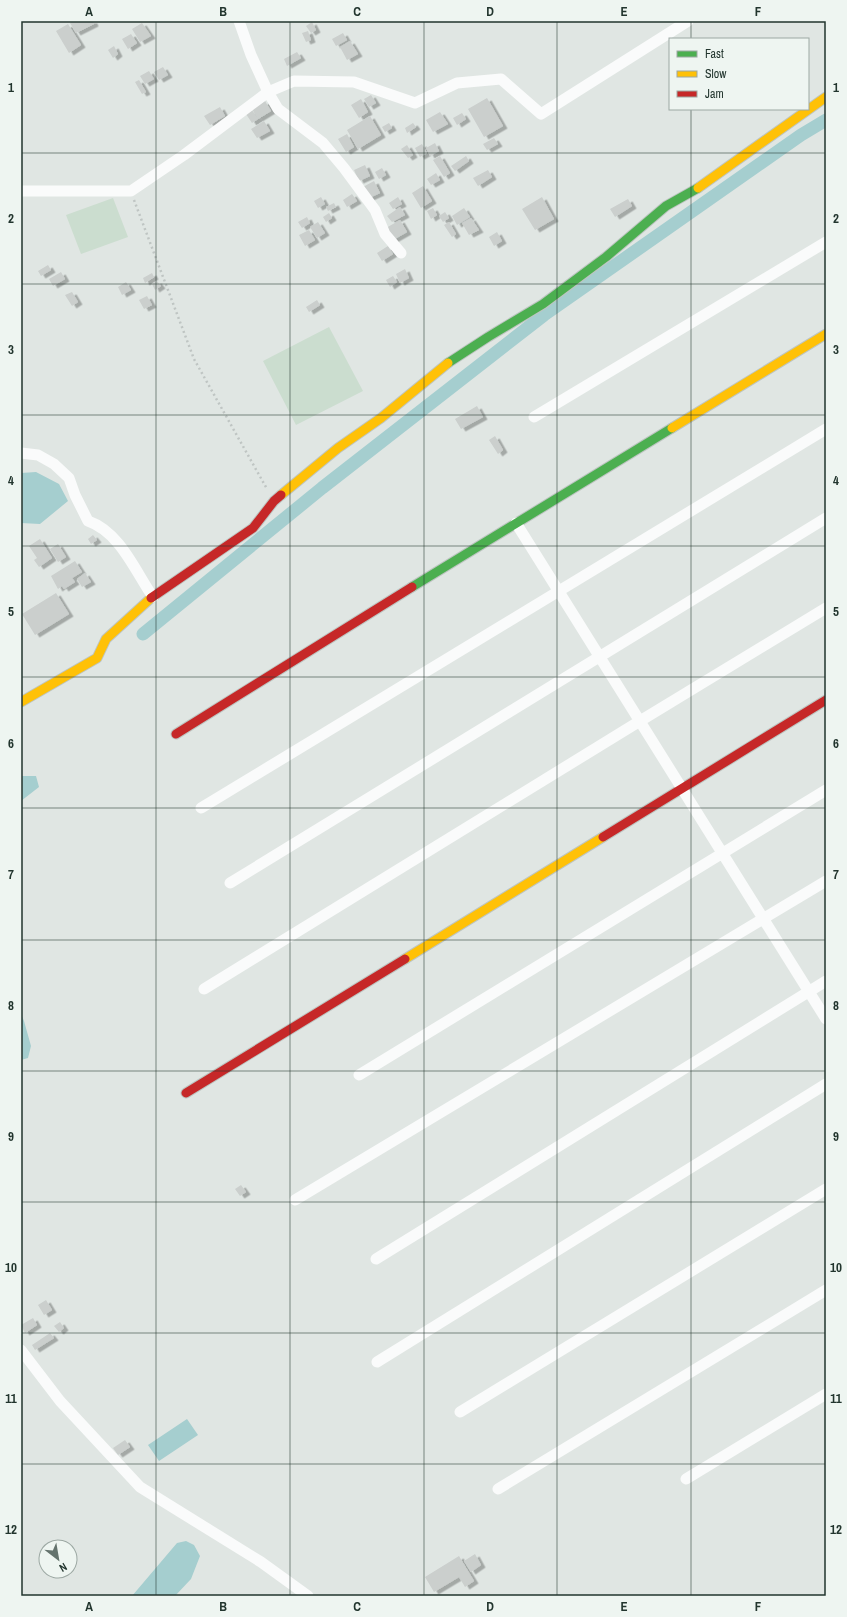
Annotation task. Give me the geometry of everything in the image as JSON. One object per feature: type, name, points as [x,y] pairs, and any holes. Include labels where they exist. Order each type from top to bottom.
[{"type":"street","points":[[239,21],[251,55],[268,92],[278,109],[323,143],[344,168],[375,210],[385,234],[401,253]]},
{"type":"street","points":[[21,190],[130,191],[184,155],[268,92],[294,81],[354,82],[415,103],[457,83],[501,79],[541,114],[688,21]]},
{"type":"street","points":[[809,109],[826,97]]},
{"type":"street","points":[[21,702],[97,658],[106,639],[153,596],[253,528],[274,501],[332,453],[381,418],[446,365],[543,304],[606,257],[666,206],[703,185],[808,110]]},
{"type":"street","points":[[534,417],[826,242]]},
{"type":"street","points":[[176,734],[516,523],[826,334]]},
{"type":"street","points":[[201,808],[826,429]]},
{"type":"street","points":[[21,453],[38,455],[54,464],[69,478],[75,495],[88,521],[96,524],[111,535],[153,596]]},
{"type":"street","points":[[230,883],[600,658],[826,518]]},
{"type":"street","points":[[516,523],[826,1019]]},
{"type":"street","points":[[204,989],[826,608]]},
{"type":"street","points":[[186,1093],[826,700]]},
{"type":"street","points":[[359,1075],[826,790]]},
{"type":"street","points":[[295,1200],[826,881]]},
{"type":"street","points":[[376,1259],[826,981]]},
{"type":"street","points":[[377,1362],[826,1084]]},
{"type":"street","points":[[460,1412],[826,1189]]},
{"type":"street","points":[[498,1489],[826,1290]]},
{"type":"street","points":[[21,1350],[60,1400],[140,1486],[260,1562],[308,1596]]},
{"type":"street","points":[[686,1479],[826,1394]]},
{"type":"path","points":[[130,191],[194,359],[274,501]]},
{"type":"green space","points":[[113,198],[128,237],[81,254],[66,215]]},
{"type":"green space","points":[[329,327],[363,391],[296,425],[263,361]]},
{"type":"water","points":[[36,472],[59,484],[68,501],[40,524],[21,523],[21,473]]},
{"type":"water","points":[[21,776],[36,776],[39,787],[21,801]]},
{"type":"water","points":[[21,1014],[31,1046],[28,1058],[21,1060]]},
{"type":"water","points":[[187,1419],[198,1435],[159,1461],[148,1445]]},
{"type":"water","points":[[186,1541],[194,1545],[200,1556],[191,1579],[175,1596],[132,1596],[177,1543]]},
{"type":"building","points":[[73,21],[93,21],[94,24],[76,33],[70,23]]},
{"type":"building","points":[[312,22],[316,30],[311,33],[306,26]]},
{"type":"building","points":[[142,23],[151,36],[140,42],[132,29]]},
{"type":"building","points":[[68,24],[81,45],[69,53],[56,31]]},
{"type":"building","points":[[308,31],[311,40],[306,42],[302,33]]},
{"type":"building","points":[[343,33],[347,40],[336,46],[332,39]]},
{"type":"building","points":[[131,34],[137,43],[128,49],[122,39]]},
{"type":"building","points":[[350,41],[358,54],[347,60],[340,47]]},
{"type":"building","points":[[114,46],[118,54],[113,58],[108,50]]},
{"type":"building","points":[[297,52],[301,58],[287,66],[284,59]]},
{"type":"building","points":[[163,67],[168,75],[159,80],[154,72]]},
{"type":"building","points":[[149,71],[154,79],[145,84],[140,76]]},
{"type":"building","points":[[139,80],[146,92],[142,94],[135,82]]},
{"type":"building","points":[[371,95],[376,103],[369,107],[364,99]]},
{"type":"building","points":[[487,98],[503,126],[484,137],[468,109]]},
{"type":"building","points":[[361,99],[368,112],[359,118],[351,105]]},
{"type":"building","points":[[265,101],[271,111],[258,119],[252,109]]},
{"type":"building","points":[[220,107],[225,116],[210,125],[204,116]]},
{"type":"building","points":[[252,110],[258,119],[252,123],[246,114]]},
{"type":"building","points":[[440,112],[448,124],[433,132],[426,120]]},
{"type":"building","points":[[462,113],[466,119],[457,125],[453,118]]},
{"type":"building","points":[[370,116],[381,135],[358,149],[347,130]]},
{"type":"building","points":[[264,121],[270,131],[257,138],[251,129]]},
{"type":"building","points":[[389,123],[392,128],[385,132],[382,127]]},
{"type":"building","points":[[413,123],[416,127],[407,133],[405,128]]},
{"type":"building","points":[[347,134],[354,147],[346,152],[338,139]]},
{"type":"building","points":[[494,138],[498,144],[487,150],[483,144]]},
{"type":"building","points":[[435,143],[439,151],[430,156],[426,148]]},
{"type":"building","points":[[422,144],[427,153],[420,157],[415,148]]},
{"type":"building","points":[[407,145],[413,155],[408,158],[401,149]]},
{"type":"building","points":[[440,156],[450,173],[444,177],[433,160]]},
{"type":"building","points":[[466,156],[469,161],[455,171],[451,166]]},
{"type":"building","points":[[365,165],[370,176],[359,181],[354,170]]},
{"type":"building","points":[[382,168],[386,175],[379,179],[375,172]]},
{"type":"building","points":[[488,170],[492,177],[478,186],[473,178]]},
{"type":"building","points":[[436,173],[440,180],[431,185],[427,179]]},
{"type":"building","points":[[374,181],[380,193],[369,198],[363,187]]},
{"type":"building","points":[[423,186],[432,201],[421,208],[412,193]]},
{"type":"building","points":[[352,194],[357,201],[347,207],[343,200]]},
{"type":"building","points":[[321,197],[325,204],[318,208],[314,201]]},
{"type":"building","points":[[398,197],[402,204],[393,209],[389,203]]},
{"type":"building","points":[[542,197],[554,219],[535,230],[522,209]]},
{"type":"building","points":[[628,199],[632,206],[615,217],[610,209]]},
{"type":"building","points":[[334,203],[336,207],[328,211],[326,207]]},
{"type":"building","points":[[400,207],[405,215],[392,222],[387,216]]},
{"type":"building","points":[[433,208],[437,215],[431,219],[427,211]]},
{"type":"building","points":[[464,208],[470,217],[457,225],[452,216]]},
{"type":"building","points":[[445,212],[449,218],[443,222],[439,216]]},
{"type":"building","points":[[329,213],[332,218],[326,222],[323,217]]},
{"type":"building","points":[[307,217],[310,223],[302,228],[298,222]]},
{"type":"building","points":[[471,218],[479,230],[469,235],[462,223]]},
{"type":"building","points":[[400,220],[407,232],[393,240],[386,228]]},
{"type":"building","points":[[318,222],[325,233],[317,238],[310,227]]},
{"type":"building","points":[[449,222],[456,234],[452,237],[444,225]]},
{"type":"building","points":[[309,230],[315,240],[305,246],[299,235]]},
{"type":"building","points":[[497,232],[502,241],[494,246],[489,237]]},
{"type":"building","points":[[388,246],[393,254],[382,261],[377,253]]},
{"type":"building","points":[[48,265],[51,270],[41,276],[38,271]]},
{"type":"building","points":[[405,269],[409,278],[400,283],[396,274]]},
{"type":"building","points":[[61,272],[65,279],[53,286],[49,279]]},
{"type":"building","points":[[152,273],[154,277],[145,283],[143,278]]},
{"type":"building","points":[[393,276],[397,282],[390,287],[386,280]]},
{"type":"building","points":[[157,281],[161,286],[155,290],[152,284]]},
{"type":"building","points":[[126,282],[131,290],[122,295],[118,287]]},
{"type":"building","points":[[72,292],[78,302],[72,306],[65,295]]},
{"type":"building","points":[[147,296],[152,305],[144,309],[139,300]]},
{"type":"building","points":[[317,300],[320,305],[309,312],[306,307]]},
{"type":"building","points":[[477,406],[483,417],[461,429],[455,419]]},
{"type":"building","points":[[495,436],[503,450],[498,454],[489,440]]},
{"type":"building","points":[[93,535],[97,540],[91,544],[88,539]]},
{"type":"building","points":[[40,539],[52,558],[39,567],[34,560],[37,558],[29,546]]},
{"type":"building","points":[[58,544],[66,557],[58,562],[50,549]]},
{"type":"building","points":[[75,561],[82,572],[72,578],[75,582],[64,589],[62,586],[58,589],[51,576]]},
{"type":"building","points":[[85,573],[91,582],[82,587],[77,579]]},
{"type":"building","points":[[56,593],[69,614],[35,635],[22,614]]},
{"type":"building","points":[[241,1185],[246,1192],[240,1196],[235,1189]]},
{"type":"building","points":[[46,1300],[52,1310],[44,1315],[38,1305]]},
{"type":"building","points":[[33,1318],[37,1325],[25,1333],[21,1325]]},
{"type":"building","points":[[60,1322],[64,1328],[59,1332],[54,1326]]},
{"type":"building","points":[[50,1333],[54,1338],[35,1350],[32,1345]]},
{"type":"building","points":[[125,1440],[130,1447],[118,1455],[113,1448]]},
{"type":"building","points":[[475,1554],[481,1565],[471,1572],[464,1561]]},
{"type":"building","points":[[459,1556],[474,1581],[465,1587],[459,1577],[434,1592],[425,1577]]},
{"type":"waterway","points":[[143,634],[322,488],[544,315],[801,135],[826,120]]},
{"type":"traffic: fast","points":[[448,363],[543,304],[606,257],[666,206],[698,188]]},
{"type":"traffic: fast","points":[[412,587],[672,428]]},
{"type":"traffic: slow","points":[[809,109],[826,97]]},
{"type":"traffic: slow","points":[[698,188],[808,110]]},
{"type":"traffic: slow","points":[[672,428],[826,334]]},
{"type":"traffic: slow","points":[[281,495],[338,448],[381,418],[448,363]]},
{"type":"traffic: slow","points":[[21,702],[97,658],[106,639],[151,598]]},
{"type":"traffic: slow","points":[[405,959],[603,837]]},
{"type":"traffic: jam","points":[[151,598],[253,528],[274,501],[281,495]]},
{"type":"traffic: jam","points":[[176,734],[412,587]]},
{"type":"traffic: jam","points":[[603,837],[826,700]]},
{"type":"traffic: jam","points":[[186,1093],[405,959]]}]
